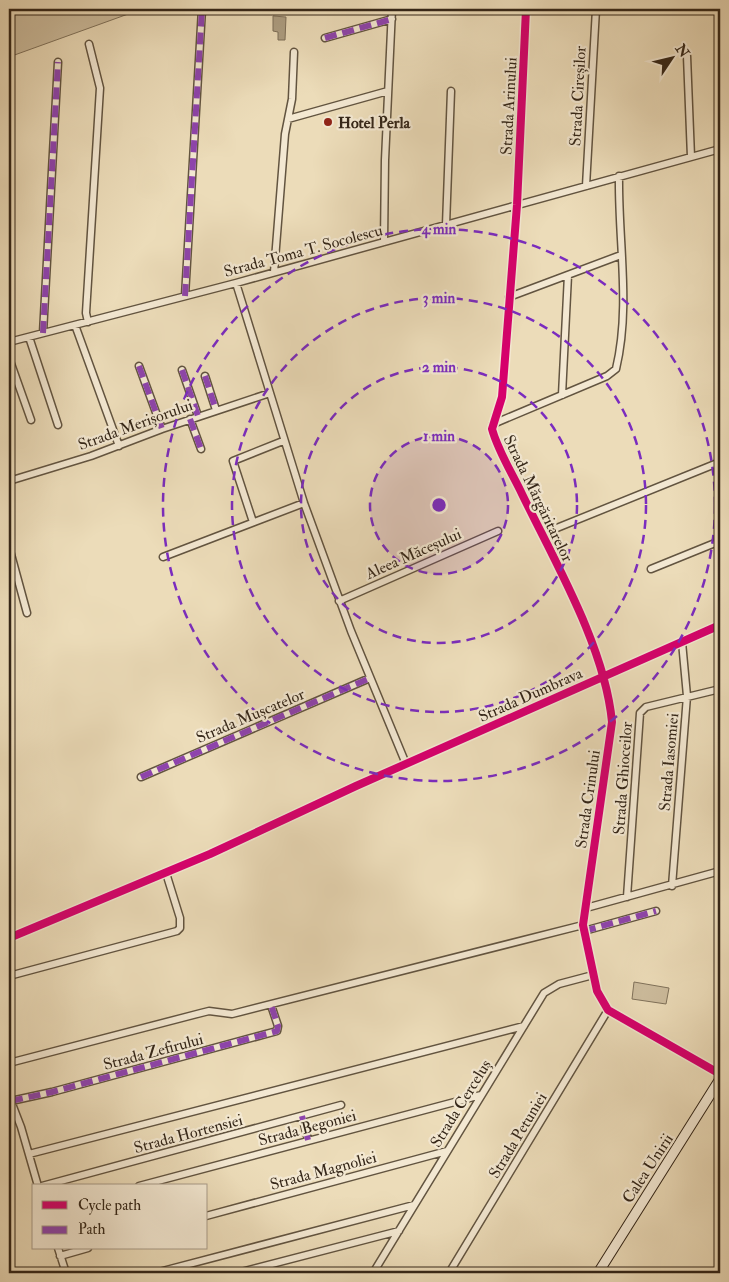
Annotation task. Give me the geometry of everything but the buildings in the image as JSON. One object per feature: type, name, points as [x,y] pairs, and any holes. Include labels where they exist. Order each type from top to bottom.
[{"type":"main road","name":"Calea Unirii","points":[[598,1273],[720,1079]]},
{"type":"street","points":[[185,296],[202,9]]},
{"type":"street","points":[[384,242],[392,9]]},
{"type":"street","name":"Strada Arinului","points":[[517,205],[526,9]]},
{"type":"street","name":"Strada Cireșilor","points":[[586,186],[596,9]]},
{"type":"street","points":[[325,38],[392,19]]},
{"type":"street","points":[[88,322],[86,313],[100,88],[89,44]]},
{"type":"street","points":[[274,272],[288,119],[292,99],[294,52]]},
{"type":"street","points":[[687,56],[690,157]]},
{"type":"street","points":[[44,333],[58,62]]},
{"type":"street","points":[[288,119],[388,91]]},
{"type":"street","points":[[446,225],[451,91]]},
{"type":"street","name":"Strada Toma T. Socolescu","points":[[9,342],[384,242],[720,148]]},
{"type":"street","points":[[493,424],[607,376],[616,369],[624,325],[620,255],[619,176]]},
{"type":"street","name":"Strada Mărgăritarelor","points":[[517,205],[502,397],[493,424],[494,434],[579,614],[604,676]]},
{"type":"street","points":[[509,297],[620,255]]},
{"type":"street","points":[[562,395],[568,275]]},
{"type":"street","points":[[236,282],[283,441],[304,503],[339,601],[406,764]]},
{"type":"street","points":[[75,325],[119,446]]},
{"type":"street","points":[[29,337],[58,425]]},
{"type":"street","points":[[9,358],[30,420]]},
{"type":"street","points":[[139,366],[162,429]]},
{"type":"street","points":[[182,370],[198,416]]},
{"type":"street","points":[[205,376],[216,410]]},
{"type":"street","name":"Strada Merișorului","points":[[9,482],[270,393]]},
{"type":"street","points":[[190,419],[201,449]]},
{"type":"street","points":[[253,522],[233,461],[283,441]]},
{"type":"street","points":[[542,534],[720,462]]},
{"type":"street","points":[[163,557],[304,503]]},
{"type":"street","name":"Aleea Măceșului","points":[[339,601],[498,531]]},
{"type":"street","points":[[651,569],[720,541]]},
{"type":"street","points":[[9,547],[26,613]]},
{"type":"street","name":"Strada Dumbrava","points":[[9,938],[166,872],[720,625]]},
{"type":"street","name":"Strada Iasomiei","points":[[672,886],[687,696],[682,642]]},
{"type":"street","name":"Strada Crinului","points":[[584,928],[612,722],[604,676]]},
{"type":"street","name":"Strada Mușcatelor","points":[[141,777],[370,678]]},
{"type":"street","points":[[687,696],[720,689]]},
{"type":"street","name":"Strada Ghioceilor","points":[[627,897],[640,713],[646,707],[687,696]]},
{"type":"street","points":[[586,908],[672,886],[720,871]]},
{"type":"street","points":[[9,976],[177,931],[180,928],[180,918],[166,872]]},
{"type":"street","points":[[9,1063],[200,1013],[209,1011],[232,1014],[656,911]]},
{"type":"street","points":[[584,928],[593,975],[602,1000],[608,1010],[720,1074]]},
{"type":"street","name":"Strada Cerceluș","points":[[373,1273],[544,993],[552,986],[593,975]]},
{"type":"street","name":"Strada Zefirului","points":[[10,1099],[52,1092],[276,1031],[278,1026],[271,1005]]},
{"type":"street","name":"Strada Petuniei","points":[[448,1273],[608,1010]]},
{"type":"street","points":[[29,1154],[524,1026]]},
{"type":"street","name":"Strada Begoniei","points":[[146,1184],[481,1095]]},
{"type":"street","points":[[10,1099],[39,1184]]},
{"type":"street","name":"Strada Hortensiei","points":[[47,1184],[341,1105]]},
{"type":"street","points":[[302,1116],[308,1140]]},
{"type":"street","name":"Strada Magnoliei","points":[[208,1215],[447,1151]]},
{"type":"street","points":[[155,1273],[414,1205]]},
{"type":"street","points":[[237,1273],[399,1230]]},
{"type":"street","points":[[58,1250],[66,1273]]},
{"type":"street","points":[[60,1256],[81,1250]]},
{"type":"shaded area","points":[[9,9],[142,9],[9,57]]},
{"type":"shaded area","points":[[273,16],[286,17],[285,40],[278,40],[278,32],[273,31]]},
{"type":"shaded area","points":[[634,982],[669,988],[666,1004],[632,999]]},
{"type":"marked path","points":[[185,296],[202,9]]},
{"type":"marked path","points":[[325,38],[392,19]]},
{"type":"marked path","points":[[43,333],[58,62]]},
{"type":"marked path","points":[[139,366],[162,429]]},
{"type":"marked path","points":[[182,370],[198,416]]},
{"type":"marked path","points":[[205,376],[216,410]]},
{"type":"marked path","points":[[190,419],[201,449]]},
{"type":"marked path","points":[[141,777],[370,678]]},
{"type":"marked path","points":[[584,931],[656,911]]},
{"type":"marked path","points":[[11,1101],[52,1092],[277,1031],[278,1026],[271,1005]]},
{"type":"marked path","points":[[302,1116],[308,1140]]},
{"type":"cycle path","points":[[526,9],[517,205],[502,397],[492,429],[501,454],[577,605],[600,664],[607,693],[612,722],[583,925],[597,991],[608,1010],[720,1074]]},
{"type":"cycle path","points":[[9,938],[210,854],[356,786],[720,625]]},
{"type":"place","name":"Hotel Perla","points":[[328,122]]}]
